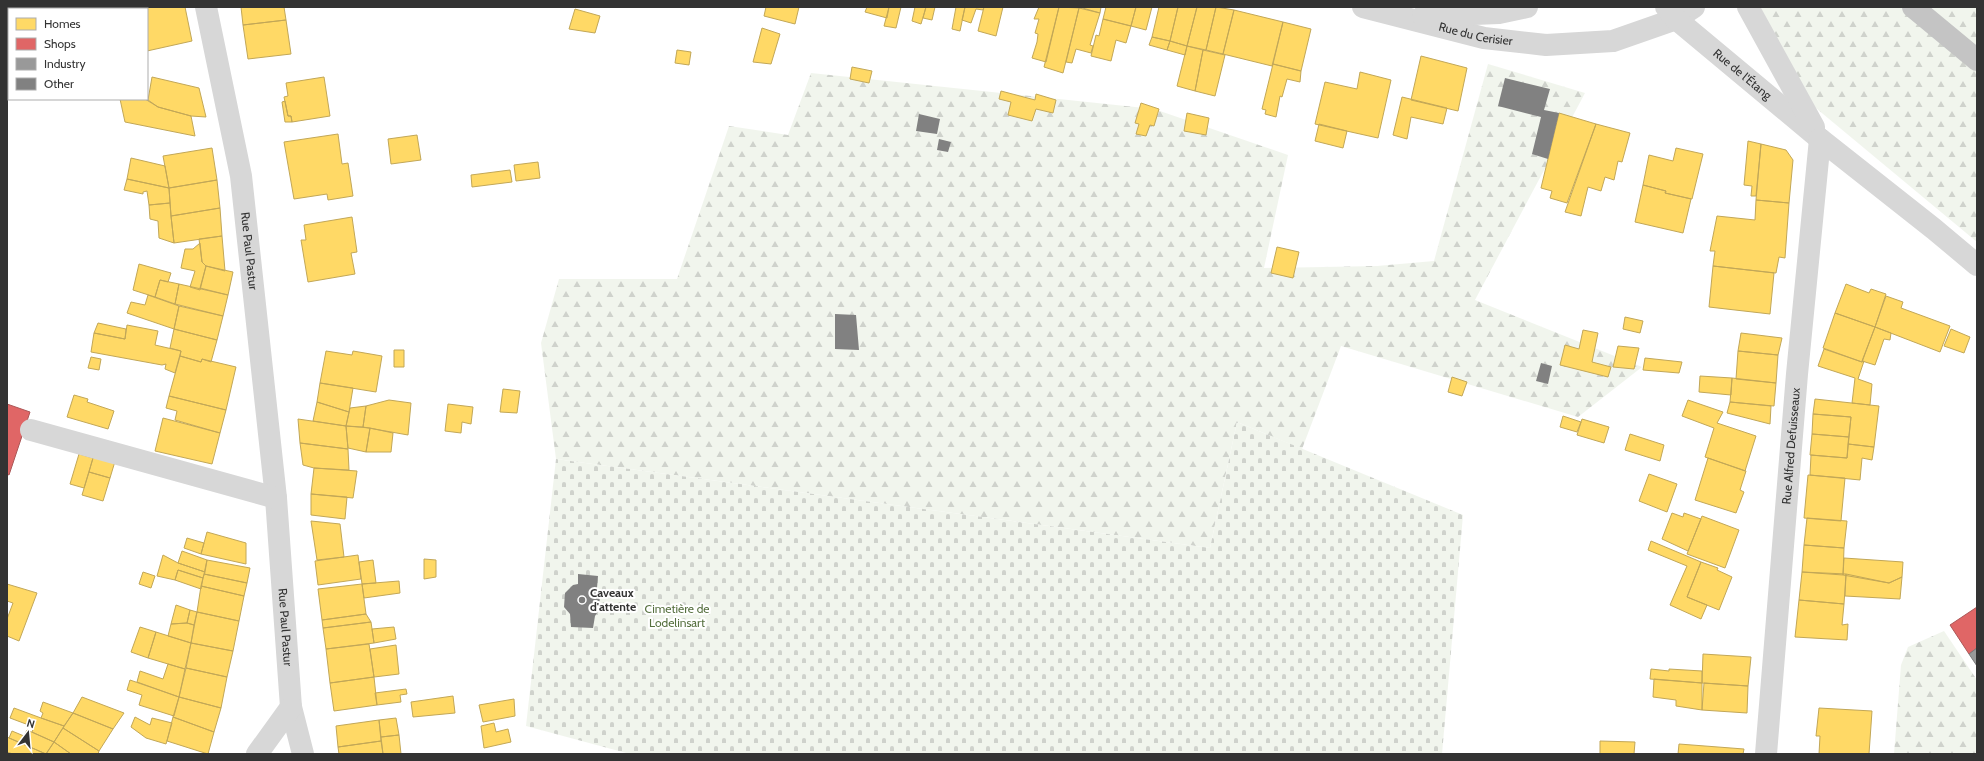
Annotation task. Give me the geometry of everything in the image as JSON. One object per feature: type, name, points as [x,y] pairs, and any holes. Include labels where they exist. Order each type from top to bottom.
[{"type":"highway","points":[[1913,7],[1977,60]]},
{"type":"street","name":"Rue Paul Pastur","points":[[206,7],[241,176],[276,498],[291,707],[302,754]]},
{"type":"street","points":[[1363,7],[1400,16]]},
{"type":"street","name":"Rue du Cerisier","points":[[1400,16],[1499,13],[1528,7]]},
{"type":"street","name":"Rue du Cerisier","points":[[1400,16],[1484,38],[1546,45],[1613,41],[1671,13],[1694,7]]},
{"type":"street","name":"Rue de l'Étang","points":[[1748,7],[1820,139]]},
{"type":"street","name":"Rue de l'Étang","points":[[1671,13],[1820,139],[1977,264]]},
{"type":"street","name":"Rue Alfred Defuisseaux","points":[[1766,754],[1798,367],[1820,139]]},
{"type":"street","points":[[31,430],[276,498]]},
{"type":"street","points":[[257,754],[291,707]]},
{"type":"green space","points":[[1758,7],[1917,7],[1977,59],[1977,242],[1793,89]]},
{"type":"green space","points":[[1925,7],[1977,7],[1977,47]]},
{"type":"green space","points":[[1488,64],[1585,93],[1475,300],[1642,367],[1578,417],[1341,346],[1302,449],[1237,422],[1210,548],[556,459],[541,343],[559,279],[677,279],[729,126],[788,135],[811,73],[1154,109],[1288,155],[1264,268],[1377,266],[1434,261]]},
{"type":"green space","name":"Cimetière de Lodelinsart","points":[[1237,422],[1463,515],[1442,754],[630,754],[526,726],[556,459],[1210,548]]},
{"type":"green space","points":[[1944,631],[1977,680],[1977,754],[1894,754],[1901,665],[1908,647]]},
{"type":"building: Homes","points":[[74,7],[124,8],[77,8]]},
{"type":"building: Homes","points":[[185,7],[192,41],[148,51],[148,8],[138,8]]},
{"type":"building: Homes","points":[[241,7],[284,7],[286,20],[243,25]]},
{"type":"building: Homes","points":[[766,7],[799,7],[795,24],[764,16]]},
{"type":"building: Homes","points":[[867,7],[889,7],[887,18],[865,12]]},
{"type":"building: Homes","points":[[889,7],[901,7],[896,28],[884,26]]},
{"type":"building: Homes","points":[[915,7],[926,7],[921,24],[912,21]]},
{"type":"building: Homes","points":[[926,7],[935,7],[932,20],[923,18]]},
{"type":"building: Homes","points":[[956,7],[965,7],[960,31],[952,29]]},
{"type":"building: Homes","points":[[965,7],[984,7],[983,10],[976,9],[971,23],[962,20]]},
{"type":"building: Homes","points":[[984,7],[1003,7],[996,36],[978,31]]},
{"type":"building: Homes","points":[[1039,7],[1059,7],[1046,62],[1032,58],[1037,42],[1038,34],[1035,33],[1039,19],[1034,19]]},
{"type":"building: Homes","points":[[1059,7],[1079,8],[1063,73],[1044,67]]},
{"type":"building: Homes","points":[[1079,7],[1101,7],[1100,13]]},
{"type":"building: Homes","points":[[1106,7],[1136,7],[1131,26],[1103,19]]},
{"type":"building: Homes","points":[[1136,7],[1152,7],[1146,30],[1131,26]]},
{"type":"building: Homes","points":[[1159,7],[1178,7],[1170,41],[1152,37]]},
{"type":"building: Homes","points":[[1178,7],[1197,7],[1187,46],[1170,41]]},
{"type":"building: Homes","points":[[1197,7],[1216,7],[1206,50],[1187,46]]},
{"type":"building: Homes","points":[[1216,7],[1234,10],[1223,54],[1206,50]]},
{"type":"building: Homes","points":[[1079,8],[1100,13],[1090,45],[1093,46],[1091,53],[1076,49],[1072,63],[1066,62]]},
{"type":"building: Homes","points":[[575,9],[600,16],[595,33],[569,29]]},
{"type":"building: Homes","points":[[1234,10],[1283,22],[1272,66],[1223,54]]},
{"type":"building: Homes","points":[[1103,19],[1131,26],[1126,43],[1116,40],[1111,61],[1091,56],[1096,35],[1099,36]]},
{"type":"building: Homes","points":[[286,20],[291,54],[248,59],[243,25]]},
{"type":"building: Homes","points":[[1283,22],[1311,29],[1301,71],[1273,64]]},
{"type":"building: Homes","points":[[762,28],[780,34],[771,64],[753,62]]},
{"type":"building: Homes","points":[[1152,37],[1170,41],[1167,50],[1149,45]]},
{"type":"building: Homes","points":[[1170,41],[1187,46],[1185,55],[1167,50]]},
{"type":"building: Homes","points":[[1187,46],[1203,50],[1195,91],[1177,86]]},
{"type":"building: Homes","points":[[677,50],[691,52],[689,65],[675,63]]},
{"type":"building: Homes","points":[[1203,50],[1225,55],[1215,96],[1195,91]]},
{"type":"building: Homes","points":[[1421,56],[1467,68],[1458,111],[1411,100]]},
{"type":"building: Homes","points":[[1273,64],[1301,71],[1300,82],[1287,79],[1282,97],[1280,96],[1276,117],[1265,114],[1266,110],[1262,109]]},
{"type":"building: Homes","points":[[852,67],[872,71],[869,83],[850,79]]},
{"type":"building: Homes","points":[[1360,72],[1391,80],[1378,138],[1315,124],[1325,82],[1357,89]]},
{"type":"building: Homes","points":[[152,77],[199,88],[206,117],[191,116],[158,107],[148,100]]},
{"type":"building: Homes","points":[[324,77],[330,116],[292,122],[291,116],[288,116],[284,97],[288,96],[286,83]]},
{"type":"building: Homes","points":[[1001,91],[1035,100],[1036,94],[1056,100],[1053,113],[1036,109],[1032,121],[1008,115],[1011,102],[999,99]]},
{"type":"building: Homes","points":[[1402,97],[1447,108],[1443,124],[1411,117],[1407,139],[1393,135]]},
{"type":"building: Homes","points":[[120,100],[147,100],[158,107],[191,116],[195,136],[125,122]]},
{"type":"building: Homes","points":[[285,101],[288,116],[291,116],[292,122],[285,122],[282,102]]},
{"type":"building: Homes","points":[[1141,103],[1159,109],[1154,126],[1150,125],[1146,136],[1136,134],[1139,124],[1135,123]]},
{"type":"building: Homes","points":[[1187,113],[1209,118],[1206,135],[1184,131]]},
{"type":"building: Homes","points":[[1559,113],[1596,124],[1567,203],[1550,198],[1552,191],[1541,188]]},
{"type":"building: Homes","points":[[1319,124],[1347,131],[1343,148],[1315,141]]},
{"type":"building: Homes","points":[[1596,124],[1630,133],[1622,162],[1618,161],[1614,180],[1605,177],[1601,191],[1588,187],[1581,216],[1565,212]]},
{"type":"building: Homes","points":[[338,134],[342,164],[348,163],[353,196],[328,200],[327,194],[294,199],[284,142]]},
{"type":"building: Homes","points":[[417,135],[421,160],[391,164],[388,139]]},
{"type":"building: Homes","points":[[1748,141],[1761,144],[1756,196],[1751,196],[1752,186],[1744,185]]},
{"type":"building: Homes","points":[[1761,144],[1786,150],[1793,160],[1789,203],[1756,200]]},
{"type":"building: Homes","points":[[212,148],[217,180],[169,188],[163,156]]},
{"type":"building: Homes","points":[[1676,148],[1703,154],[1692,199],[1665,193],[1666,191],[1643,185],[1649,155],[1673,161]]},
{"type":"building: Homes","points":[[131,158],[165,166],[169,188],[127,179]]},
{"type":"building: Homes","points":[[538,162],[540,178],[516,181],[514,165]]},
{"type":"building: Homes","points":[[510,170],[512,182],[472,187],[471,175]]},
{"type":"building: Homes","points":[[127,179],[169,188],[170,203],[149,205],[147,191],[143,192],[143,194],[124,190]]},
{"type":"building: Homes","points":[[217,180],[220,208],[171,216],[169,188]]},
{"type":"building: Homes","points":[[1643,185],[1666,191],[1665,193],[1691,199],[1683,233],[1635,222]]},
{"type":"building: Homes","points":[[1756,200],[1789,203],[1785,258],[1779,257],[1776,273],[1713,266],[1715,251],[1710,251],[1717,216],[1755,220]]},
{"type":"building: Homes","points":[[170,203],[174,243],[159,238],[158,221],[150,219],[149,205]]},
{"type":"building: Homes","points":[[220,208],[222,236],[174,243],[171,216]]},
{"type":"building: Homes","points":[[352,217],[357,252],[351,253],[355,274],[308,282],[301,240],[306,240],[304,225]]},
{"type":"building: Homes","points":[[222,236],[225,271],[206,266],[202,262],[199,239]]},
{"type":"building: Homes","points":[[200,243],[202,262],[206,266],[200,290],[190,287],[195,271],[181,268],[185,249],[193,249]]},
{"type":"building: Homes","points":[[1277,247],[1299,252],[1293,278],[1271,273]]},
{"type":"building: Homes","points":[[139,264],[171,273],[168,282],[160,280],[155,297],[133,290]]},
{"type":"building: Homes","points":[[206,266],[233,272],[228,295],[200,288]]},
{"type":"building: Homes","points":[[1713,266],[1774,273],[1770,314],[1709,307]]},
{"type":"building: Homes","points":[[160,280],[179,284],[175,304],[155,297]]},
{"type":"building: Homes","points":[[179,284],[228,295],[223,316],[175,304]]},
{"type":"building: Homes","points":[[1846,284],[1869,293],[1871,289],[1886,294],[1875,327],[1835,313]]},
{"type":"building: Homes","points":[[148,295],[179,306],[174,329],[127,313],[131,302],[145,305]]},
{"type":"building: Homes","points":[[1886,296],[1903,302],[1901,308],[1950,326],[1940,352],[1875,327]]},
{"type":"building: Homes","points":[[179,306],[223,316],[217,340],[174,329]]},
{"type":"building: Homes","points":[[1835,313],[1875,327],[1862,362],[1823,348]]},
{"type":"building: Homes","points":[[1625,317],[1643,321],[1640,333],[1623,329]]},
{"type":"building: Homes","points":[[98,323],[126,329],[125,339],[94,333]]},
{"type":"building: Homes","points":[[127,325],[158,331],[155,345],[181,351],[175,373],[165,369],[166,364],[162,365],[91,352],[94,333],[125,339]]},
{"type":"building: Homes","points":[[1875,327],[1891,333],[1890,340],[1884,339],[1875,365],[1862,361]]},
{"type":"building: Homes","points":[[174,329],[217,340],[211,362],[202,359],[201,362],[180,356],[181,351],[170,348]]},
{"type":"building: Homes","points":[[1951,329],[1970,337],[1964,353],[1944,346]]},
{"type":"building: Homes","points":[[1583,330],[1598,333],[1592,362],[1611,367],[1608,377],[1560,365],[1565,345],[1579,349]]},
{"type":"building: Homes","points":[[1741,333],[1782,338],[1778,355],[1738,351]]},
{"type":"building: Homes","points":[[1618,346],[1639,348],[1634,369],[1613,367]]},
{"type":"building: Homes","points":[[1824,349],[1862,362],[1864,361],[1858,379],[1872,384],[1870,405],[1852,403],[1855,378],[1818,366]]},
{"type":"building: Homes","points":[[394,350],[404,350],[404,367],[394,367]]},
{"type":"building: Homes","points":[[326,351],[352,355],[353,351],[382,356],[376,392],[320,383]]},
{"type":"building: Homes","points":[[1738,351],[1778,355],[1776,383],[1736,379]]},
{"type":"building: Homes","points":[[180,356],[201,362],[202,359],[236,367],[226,410],[169,396]]},
{"type":"building: Homes","points":[[91,357],[101,359],[99,370],[88,368]]},
{"type":"building: Homes","points":[[1645,358],[1682,362],[1679,373],[1643,370]]},
{"type":"building: Homes","points":[[1700,376],[1732,378],[1731,395],[1699,392]]},
{"type":"building: Homes","points":[[1452,377],[1467,382],[1462,396],[1448,392]]},
{"type":"building: Homes","points":[[1732,378],[1776,383],[1774,406],[1730,402]]},
{"type":"building: Homes","points":[[320,383],[353,388],[349,412],[317,402]]},
{"type":"building: Homes","points":[[503,389],[520,391],[517,413],[500,412]]},
{"type":"building: Homes","points":[[74,395],[88,399],[87,402],[114,411],[108,429],[67,417]]},
{"type":"building: Homes","points":[[169,396],[226,410],[220,433],[175,420],[177,411],[166,408]]},
{"type":"building: Homes","points":[[1815,399],[1879,406],[1874,447],[1848,444],[1851,417],[1813,414]]},
{"type":"building: Homes","points":[[389,400],[411,403],[408,435],[363,427],[366,406]]},
{"type":"building: Homes","points":[[1688,400],[1723,412],[1717,423],[1756,436],[1745,471],[1705,457],[1714,428],[1682,416]]},
{"type":"building: Homes","points":[[317,402],[349,412],[346,426],[313,421]]},
{"type":"building: Homes","points":[[1730,402],[1771,406],[1770,424],[1727,413]]},
{"type":"building: Homes","points":[[448,404],[473,407],[471,424],[462,422],[461,433],[445,431]]},
{"type":"building: Homes","points":[[366,406],[363,427],[346,426],[350,408]]},
{"type":"building: Homes","points":[[1813,414],[1851,417],[1849,437],[1812,434]]},
{"type":"building: Homes","points":[[1563,416],[1581,422],[1577,432],[1560,427]]},
{"type":"building: Homes","points":[[163,418],[220,433],[212,464],[155,451]]},
{"type":"building: Homes","points":[[298,419],[346,426],[348,449],[300,443]]},
{"type":"building: Homes","points":[[1582,419],[1609,427],[1604,443],[1577,435]]},
{"type":"building: Homes","points":[[346,426],[370,428],[366,452],[348,448]]},
{"type":"building: Homes","points":[[370,428],[393,433],[391,452],[366,452]]},
{"type":"building: Homes","points":[[1630,434],[1664,445],[1660,461],[1625,450]]},
{"type":"building: Homes","points":[[1812,434],[1849,437],[1847,458],[1810,455]]},
{"type":"building: Homes","points":[[300,443],[348,449],[349,470],[314,468],[303,465]]},
{"type":"building: Homes","points":[[1848,444],[1874,447],[1872,460],[1862,458],[1860,480],[1810,475],[1811,455],[1847,458]]},
{"type":"building: Homes","points":[[95,451],[116,458],[110,478],[89,472]]},
{"type":"building: Homes","points":[[79,454],[93,458],[84,488],[70,484]]},
{"type":"building: Homes","points":[[1708,458],[1746,471],[1740,490],[1744,492],[1736,513],[1695,500]]},
{"type":"building: Homes","points":[[314,468],[357,471],[353,498],[311,494]]},
{"type":"building: Homes","points":[[89,472],[110,478],[103,501],[82,495]]},
{"type":"building: Homes","points":[[1649,474],[1677,484],[1667,512],[1639,501]]},
{"type":"building: Homes","points":[[1808,475],[1845,478],[1841,521],[1804,518]]},
{"type":"building: Homes","points":[[311,494],[347,497],[345,519],[311,515]]},
{"type":"building: Homes","points":[[1672,513],[1683,517],[1684,513],[1701,519],[1688,551],[1662,539]]},
{"type":"building: Homes","points":[[1702,516],[1739,530],[1725,568],[1687,554]]},
{"type":"building: Homes","points":[[1807,518],[1847,521],[1844,548],[1804,545]]},
{"type":"building: Homes","points":[[311,521],[340,524],[344,557],[317,560]]},
{"type":"building: Homes","points":[[207,532],[246,543],[246,564],[201,554]]},
{"type":"building: Homes","points":[[187,538],[204,543],[201,554],[184,548]]},
{"type":"building: Homes","points":[[1651,541],[1701,562],[1687,597],[1707,605],[1701,619],[1670,605],[1687,566],[1648,550]]},
{"type":"building: Homes","points":[[1804,545],[1844,548],[1843,575],[1802,572]]},
{"type":"building: Homes","points":[[182,551],[207,560],[205,572],[178,563]]},
{"type":"building: Homes","points":[[163,555],[178,563],[205,572],[203,578],[178,570],[175,580],[157,576]]},
{"type":"building: Homes","points":[[358,555],[361,579],[318,585],[315,561]]},
{"type":"building: Homes","points":[[1844,558],[1903,562],[1902,577],[1889,583],[1843,575]]},
{"type":"building: Homes","points":[[424,559],[436,560],[436,577],[424,579]]},
{"type":"building: Homes","points":[[207,560],[250,568],[247,583],[204,574]]},
{"type":"building: Homes","points":[[373,560],[376,583],[362,584],[359,562]]},
{"type":"building: Homes","points":[[1701,562],[1718,568],[1717,570],[1732,577],[1719,610],[1687,597]]},
{"type":"building: Homes","points":[[178,570],[203,578],[201,589],[175,580]]},
{"type":"building: Homes","points":[[143,572],[155,576],[151,588],[139,584]]},
{"type":"building: Homes","points":[[1802,572],[1846,574],[1844,604],[1799,600]]},
{"type":"building: Homes","points":[[204,574],[247,583],[244,596],[201,586]]},
{"type":"building: Homes","points":[[1846,574],[1889,583],[1902,577],[1900,599],[1845,596]]},
{"type":"building: Homes","points":[[399,581],[400,593],[364,598],[362,584]]},
{"type":"building: Homes","points":[[7,584],[37,593],[19,641],[7,636],[7,619],[13,603],[7,601]]},
{"type":"building: Homes","points":[[362,584],[366,614],[322,620],[318,589]]},
{"type":"building: Homes","points":[[201,586],[244,596],[239,621],[197,612]]},
{"type":"building: Homes","points":[[1799,600],[1844,604],[1842,625],[1848,624],[1847,640],[1795,637]]},
{"type":"building: Homes","points":[[176,605],[190,610],[187,623],[171,624]]},
{"type":"building: Homes","points":[[190,610],[197,612],[194,625],[187,623]]},
{"type":"building: Homes","points":[[197,612],[239,621],[233,651],[191,643]]},
{"type":"building: Homes","points":[[366,614],[371,622],[323,628],[322,620]]},
{"type":"building: Homes","points":[[371,622],[374,643],[326,649],[323,628]]},
{"type":"building: Homes","points":[[187,623],[194,625],[191,643],[168,636],[171,624]]},
{"type":"building: Homes","points":[[140,627],[156,632],[148,658],[131,652]]},
{"type":"building: Homes","points":[[394,627],[396,639],[374,643],[372,629]]},
{"type":"building: Homes","points":[[156,632],[191,643],[185,669],[148,658]]},
{"type":"building: Homes","points":[[191,643],[233,651],[227,677],[186,668]]},
{"type":"building: Homes","points":[[369,644],[374,677],[330,683],[326,649]]},
{"type":"building: Homes","points":[[396,645],[399,674],[374,677],[370,649]]},
{"type":"building: Homes","points":[[1703,654],[1751,657],[1748,686],[1702,683]]},
{"type":"building: Homes","points":[[168,664],[185,669],[179,697],[137,682],[140,671],[163,679]]},
{"type":"building: Homes","points":[[186,668],[227,677],[221,708],[179,697]]},
{"type":"building: Homes","points":[[1651,669],[1669,671],[1669,669],[1702,671],[1702,683],[1650,679]]},
{"type":"building: Homes","points":[[374,677],[377,705],[334,711],[330,683]]},
{"type":"building: Homes","points":[[1654,679],[1702,683],[1702,710],[1676,706],[1676,700],[1653,697]]},
{"type":"building: Homes","points":[[130,680],[179,697],[174,716],[139,705],[142,695],[127,690]]},
{"type":"building: Homes","points":[[1704,683],[1748,686],[1747,713],[1702,710]]},
{"type":"building: Homes","points":[[406,689],[407,694],[400,695],[401,702],[377,705],[375,693]]},
{"type":"building: Homes","points":[[453,696],[455,713],[413,717],[411,702]]},
{"type":"building: Homes","points":[[82,697],[124,713],[113,729],[73,713]]},
{"type":"building: Homes","points":[[179,697],[221,708],[214,732],[173,717]]},
{"type":"building: Homes","points":[[514,699],[515,716],[483,722],[479,705]]},
{"type":"building: Homes","points":[[43,702],[73,713],[64,726],[41,718],[43,713],[40,711]]},
{"type":"building: Homes","points":[[14,708],[64,726],[54,742],[32,732],[34,727],[10,718]]},
{"type":"building: Homes","points":[[1819,708],[1872,711],[1869,754],[1819,754],[1820,736],[1816,736]]},
{"type":"building: Homes","points":[[73,713],[113,729],[99,751],[63,728]]},
{"type":"building: Homes","points":[[135,717],[150,725],[152,718],[172,723],[166,744],[146,738],[131,727]]},
{"type":"building: Homes","points":[[173,717],[214,732],[208,754],[167,741]]},
{"type":"building: Homes","points":[[396,718],[399,735],[381,737],[379,720]]},
{"type":"building: Homes","points":[[379,720],[381,741],[338,747],[336,726]]},
{"type":"building: Homes","points":[[494,723],[496,732],[508,729],[511,742],[484,748],[481,726]]},
{"type":"building: Homes","points":[[63,728],[99,751],[98,754],[71,754],[54,742]]},
{"type":"building: Homes","points":[[27,730],[54,742],[46,754],[9,738],[12,731],[24,736]]},
{"type":"building: Homes","points":[[399,735],[401,754],[383,754],[381,737]]},
{"type":"building: Homes","points":[[7,737],[46,754],[13,754],[7,752]]},
{"type":"building: Homes","points":[[381,741],[383,754],[339,754],[338,747]]},
{"type":"building: Homes","points":[[1600,741],[1635,742],[1634,754],[1600,754]]},
{"type":"building: Homes","points":[[54,742],[71,754],[46,754]]},
{"type":"building: Homes","points":[[1679,744],[1744,749],[1743,754],[1678,754]]},
{"type":"building: Shops","points":[[7,404],[30,412],[9,475],[7,474]]},
{"type":"building: Shops","points":[[1977,607],[1977,648],[1969,654],[1950,625]]},
{"type":"building: Industry","points":[[1977,648],[1977,666],[1969,654]]},
{"type":"building: Other","points":[[1505,78],[1550,89],[1544,110],[1559,113],[1548,159],[1532,154],[1541,117],[1498,106]]},
{"type":"building: Other","points":[[919,114],[940,119],[937,134],[916,131]]},
{"type":"building: Other","points":[[939,139],[951,142],[948,152],[937,150]]},
{"type":"building: Other","points":[[835,314],[856,315],[859,350],[835,349]]},
{"type":"building: Other","points":[[1541,363],[1552,366],[1548,384],[1536,381]]},
{"type":"building: Other","name":"Caveaux d'attente","points":[[578,574],[598,576],[597,588],[600,594],[599,610],[595,616],[593,628],[571,627],[570,614],[564,607],[565,593],[573,585],[578,584]]},
{"type":"place","name":"Caveaux d'attente","points":[[582,600]]}]
